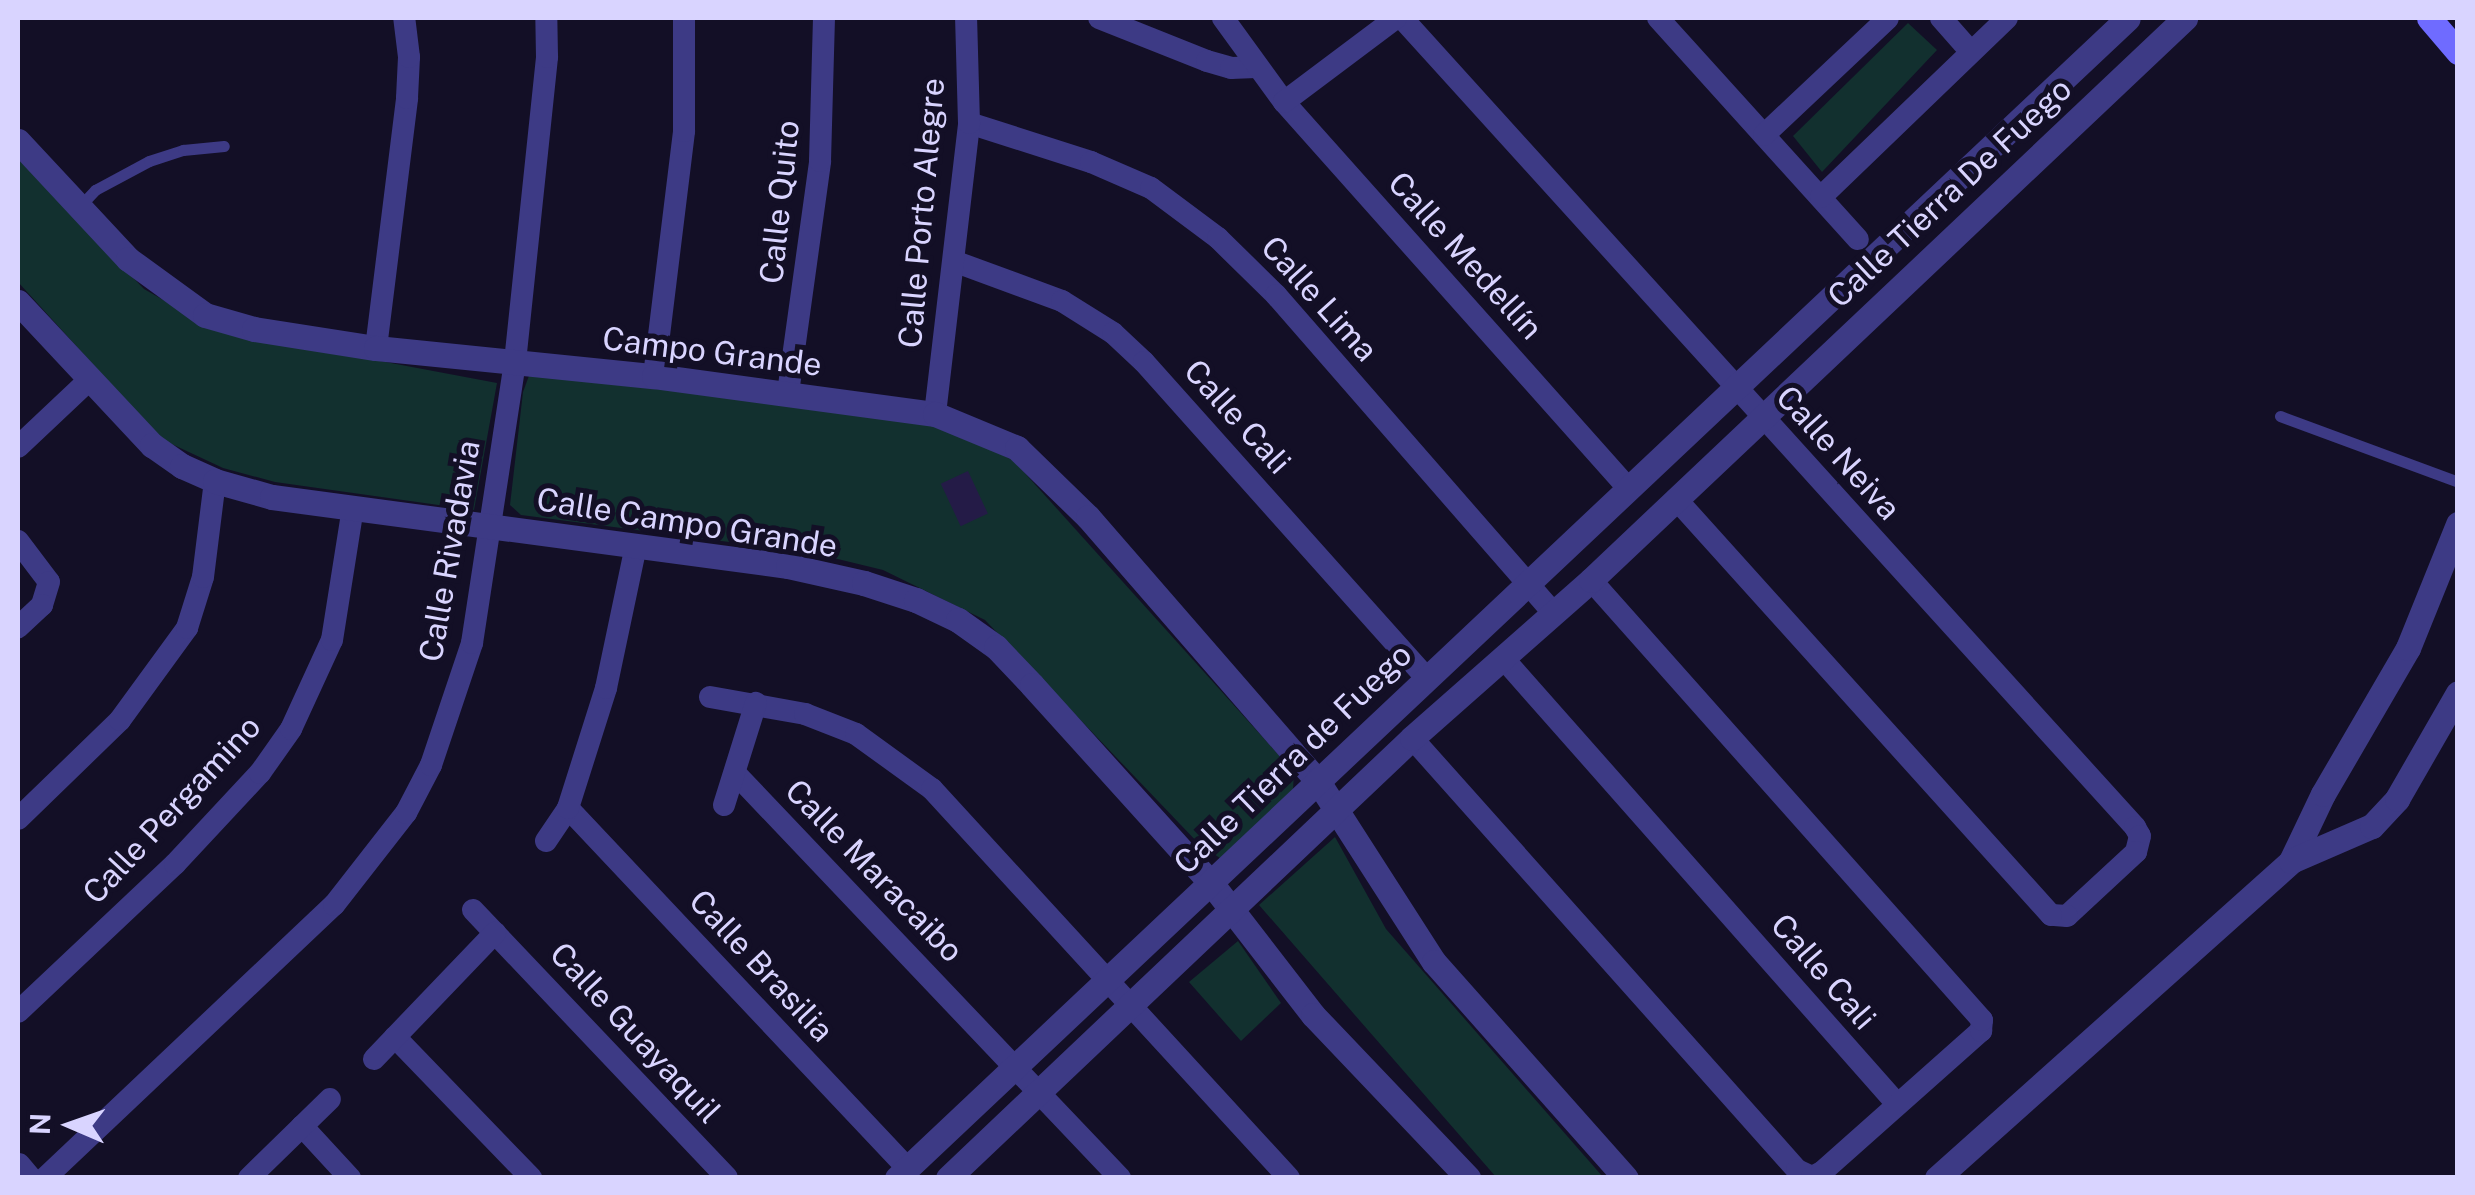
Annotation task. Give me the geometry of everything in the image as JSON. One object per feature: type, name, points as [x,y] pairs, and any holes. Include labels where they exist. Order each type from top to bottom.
[{"type":"main road","points":[[2429,18],[2458,52]]},
{"type":"street","points":[[376,348],[407,98],[409,56],[404,18]]},
{"type":"street","name":"Calle Rivadavia","points":[[45,1178],[334,905],[406,813],[452,713],[472,643],[515,362],[547,58],[546,18]]},
{"type":"street","points":[[654,376],[684,131],[684,18]]},
{"type":"street","name":"Calle Quito","points":[[788,394],[820,161],[824,18]]},
{"type":"street","name":"Calle Porto Alegre","points":[[935,414],[956,262],[969,123],[966,18]]},
{"type":"street","points":[[1099,18],[1207,62],[1231,68],[1256,66]]},
{"type":"street","name":"Calle Medellín","points":[[1223,18],[1284,102],[1628,488]]},
{"type":"street","points":[[1284,102],[1399,18]]},
{"type":"street","name":"Calle Neiva","points":[[1399,18],[2140,836],[2136,852],[2067,916],[2051,916],[1676,499]]},
{"type":"street","points":[[1764,135],[1888,18]]},
{"type":"street","points":[[1941,18],[1971,52]]},
{"type":"street","points":[[1821,198],[2006,18]]},
{"type":"street","name":"Calle Tierra De Fuego","points":[[1734,387],[2128,18]]},
{"type":"street","name":"Calle Tierra De Fuego","points":[[1760,417],[2184,18]]},
{"type":"street","points":[[1670,22],[1858,239]]},
{"type":"street","name":"Calle Lima","points":[[969,123],[1091,162],[1151,188],[1218,238],[1276,295],[1552,613]]},
{"type":"street","name":"Campo Grande","points":[[18,141],[82,205],[128,259],[205,314],[254,329],[376,348],[654,376],[935,414],[1017,448],[1051,478],[1318,780]]},
{"type":"street","name":"Calle Cali","points":[[956,262],[1062,301],[1113,333],[1144,362],[1426,676]]},
{"type":"street","name":"Calle Campo Grande","points":[[18,302],[152,445],[182,466],[215,481],[272,497],[788,566],[916,600],[958,620],[996,648],[1032,685],[1211,883],[1313,1014],[1468,1178]]},
{"type":"street","points":[[18,447],[90,380]]},
{"type":"street","name":"Calle Tierra de Fuego","points":[[902,1173],[1734,387]]},
{"type":"street","name":"Calle Tierra de Fuego","points":[[952,1176],[1412,738],[1591,580],[1760,417]]},
{"type":"street","points":[[18,819],[120,720],[188,628],[203,577],[215,481]]},
{"type":"street","name":"Calle Pergamino","points":[[18,1012],[175,864],[260,773],[292,729],[332,640],[353,508]]},
{"type":"street","points":[[2290,861],[2323,794],[2408,648],[2458,524]]},
{"type":"street","points":[[18,541],[49,582],[42,604],[18,627]]},
{"type":"street","points":[[546,841],[568,808],[606,688],[636,546]]},
{"type":"street","points":[[1412,738],[1803,1176],[1822,1172],[1980,1031],[1982,1020],[1591,580]]},
{"type":"street","name":"Calle Cali","points":[[1502,658],[1897,1104]]},
{"type":"street","points":[[1937,1178],[2290,861],[2372,826],[2397,799],[2458,693]]},
{"type":"street","points":[[710,697],[756,703],[856,734],[932,789],[1110,977],[1132,1007],[1289,1178]]},
{"type":"street","points":[[724,804],[756,703]]},
{"type":"street","name":"Calle Maracaibo","points":[[735,773],[1120,1178]]},
{"type":"street","points":[[1318,780],[1434,962],[1626,1178]]},
{"type":"street","name":"Calle Brasilia","points":[[568,808],[902,1173]]},
{"type":"street","name":"Calle Guayaquil","points":[[473,910],[726,1178]]},
{"type":"street","points":[[374,1059],[495,933]]},
{"type":"street","points":[[395,1037],[532,1178]]},
{"type":"street","points":[[248,1178],[330,1099]]},
{"type":"street","points":[[302,1126],[350,1178]]},
{"type":"street","points":[[18,1165],[29,1178]]},
{"type":"lane","points":[[82,205],[96,190],[149,161],[182,150],[224,146]]},
{"type":"lane","points":[[2280,416],[2458,482]]},
{"type":"green space","points":[[1908,23],[1937,50],[1822,172],[1793,136]]},
{"type":"green space","points":[[18,159],[144,289],[216,330],[497,383],[474,510],[275,482],[223,468],[161,439],[18,282]]},
{"type":"green space","points":[[530,373],[929,423],[965,435],[1014,461],[1294,772],[1293,790],[1220,858],[1200,845],[985,620],[883,570],[813,553],[521,515],[510,505],[523,392]]},
{"type":"green space","points":[[1335,837],[1386,929],[1603,1177],[1496,1177],[1259,905]]},
{"type":"green space","points":[[1238,941],[1281,1003],[1241,1041],[1189,982]]},
{"type":"building","points":[[968,471],[988,514],[961,526],[941,484]]}]
